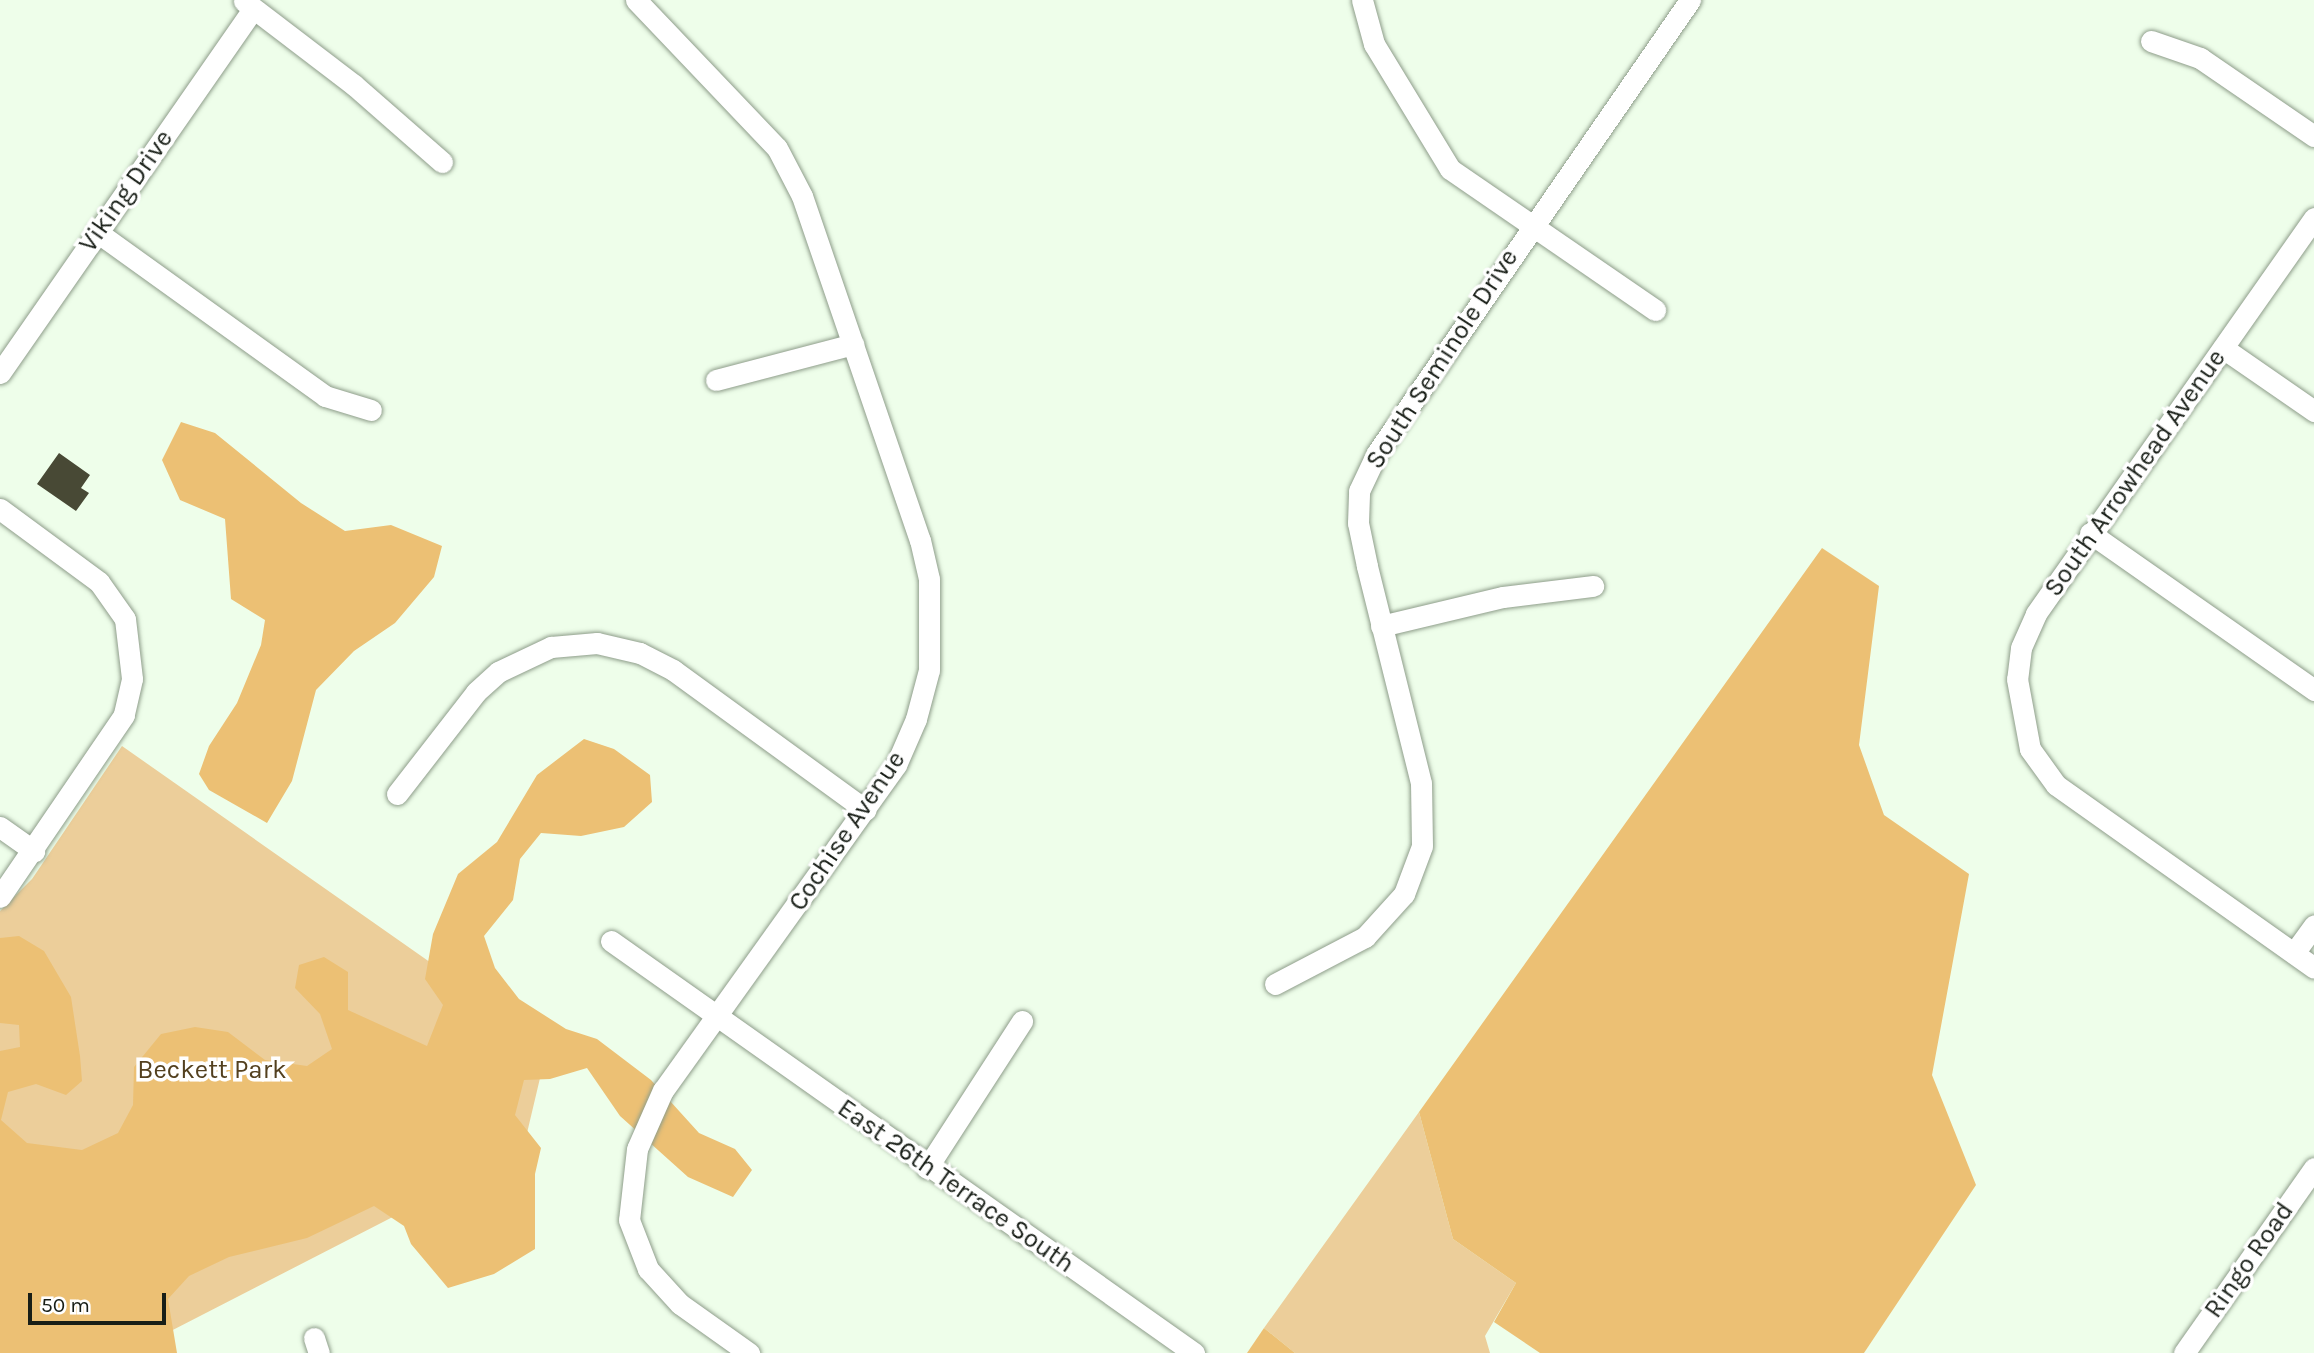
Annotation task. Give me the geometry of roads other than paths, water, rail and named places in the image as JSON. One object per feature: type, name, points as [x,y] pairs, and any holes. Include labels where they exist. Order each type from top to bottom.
[{"type":"street","name":"Cochise Avenue","points":[[636,0],[777,148],[803,196],[920,540],[933,620],[929,670],[916,719],[896,765],[719,1017],[663,1090],[637,1149],[630,1203],[635,1243],[648,1269],[680,1304],[749,1353]]},
{"type":"street","points":[[1362,0],[1374,44],[1450,169],[1655,310]]},
{"type":"street","name":"South Seminole Drive","points":[[1275,984],[1365,937],[1404,894],[1416,868],[1422,846],[1421,783],[1358,523],[1359,491],[1377,453],[1530,226],[1690,0]]},
{"type":"street","points":[[248,4],[354,85],[442,162]]},
{"type":"street","name":"Viking Drive","points":[[0,373],[248,4]]},
{"type":"street","points":[[2151,41],[2200,58],[2314,136]]},
{"type":"street","name":"South Arrowhead Avenue","points":[[2294,953],[2078,804],[2056,785],[2030,748],[2019,703],[2021,648],[2036,614],[2090,533],[2314,218]]},
{"type":"street","points":[[97,232],[325,396],[371,410]]},
{"type":"street","points":[[716,380],[853,344]]},
{"type":"street","points":[[2223,348],[2314,411]]},
{"type":"street","points":[[0,509],[99,582],[125,619],[132,652],[132,679],[124,715],[34,851],[0,897]]},
{"type":"street","points":[[2090,533],[2314,690]]},
{"type":"street","points":[[1381,625],[1503,597],[1593,586]]},
{"type":"street","points":[[397,794],[476,692],[498,672],[551,647],[597,643],[640,653],[673,670],[866,810]]},
{"type":"street","points":[[0,827],[34,851]]},
{"type":"street","points":[[2314,925],[2294,953],[2314,968]]},
{"type":"street","name":"East 26th Terrace South","points":[[611,941],[927,1168],[1194,1353]]},
{"type":"street","points":[[927,1168],[1022,1021]]},
{"type":"street","name":"Ringo Road","points":[[2184,1353],[2314,1168]]},
{"type":"park label","name":"Beckett Park","points":[[212,1070]]}]
